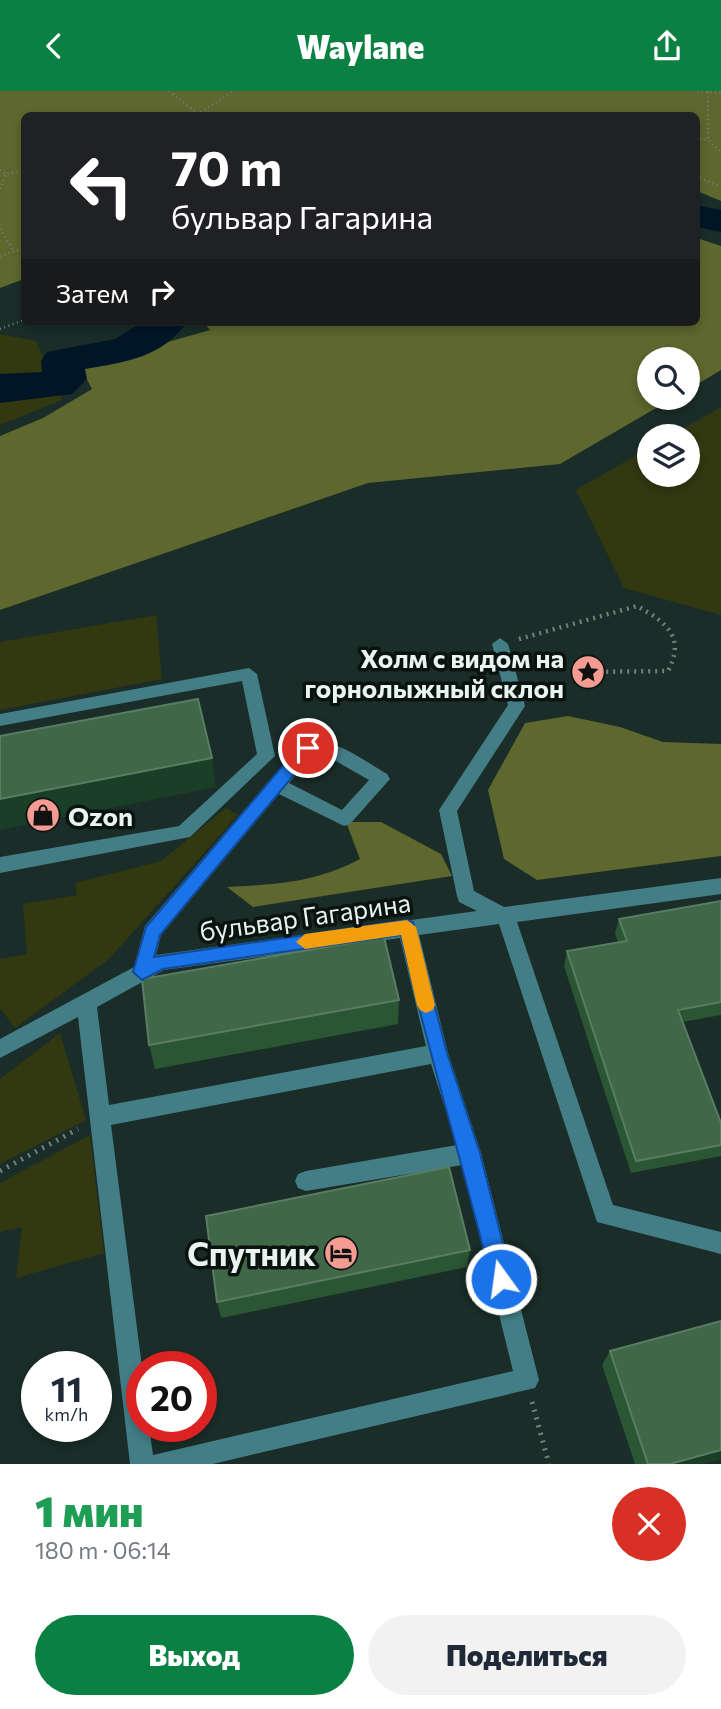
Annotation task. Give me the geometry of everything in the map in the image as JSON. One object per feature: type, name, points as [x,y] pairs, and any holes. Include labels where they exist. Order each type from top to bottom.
[{"type":"street","points":[[500,644],[517,706],[448,810],[466,896],[506,918],[605,1214],[721,1243]]},
{"type":"street","points":[[0,720],[249,674],[266,756],[184,832],[0,865]]},
{"type":"street","points":[[142,972],[152,932],[276,785],[308,748],[330,750],[381,779],[344,819],[276,785]]},
{"type":"street","name":"бульвар Гагарина","points":[[1,1045],[161,962],[407,927],[506,918],[721,886]]},
{"type":"street","points":[[160,1464],[527,1380],[470,1153],[438,1053],[407,927]]},
{"type":"street","points":[[86,1001],[142,1464]]},
{"type":"street","points":[[100,1117],[438,1053]]},
{"type":"street","points":[[306,1181],[470,1153]]},
{"type":"path","points":[[169,91],[194,112]]},
{"type":"path","points":[[202,112],[233,91]]},
{"type":"path","points":[[697,91],[721,93]]},
{"type":"path","points":[[708,92],[708,140]]},
{"type":"path","points":[[700,139],[708,140],[721,152]]},
{"type":"path","points":[[0,170],[6,174],[21,171]]},
{"type":"path","points":[[0,189],[6,174]]},
{"type":"path","points":[[700,178],[721,187]]},
{"type":"path","points":[[0,229],[15,251]]},
{"type":"path","points":[[0,256],[21,250]]},
{"type":"path","points":[[0,329],[21,321]]},
{"type":"path","points":[[500,644],[637,606],[663,620],[677,646],[676,659],[668,671],[588,672]]},
{"type":"path","points":[[0,1171],[100,1117]]},
{"type":"path","points":[[527,1380],[549,1464]]},
{"type":"green space","points":[[0,91],[721,91],[721,201],[700,192],[700,112],[21,112],[21,280],[0,288]]},
{"type":"green space","points":[[700,239],[721,246],[721,370],[700,383],[700,347],[637,347],[637,410],[653,410],[560,464],[368,483],[0,610],[0,436],[43,418],[92,389],[80,367],[210,330],[206,326],[700,326]]},
{"type":"green space","points":[[0,334],[36,341],[62,400],[0,425]]},
{"type":"green space","points":[[721,407],[721,615],[624,588],[576,490],[637,455],[637,487],[700,487],[700,424],[692,424]]},
{"type":"green space","points":[[156,615],[162,679],[0,710],[0,642]]},
{"type":"green space","points":[[568,716],[620,727],[663,742],[721,744],[721,856],[537,880],[504,859],[488,790],[525,723]]},
{"type":"green space","points":[[226,808],[238,815],[109,959],[15,1028],[0,1008],[0,959],[27,954],[23,904],[77,895],[75,883],[161,861]]},
{"type":"green space","points":[[346,822],[381,822],[441,854],[452,876],[253,907],[227,887],[311,878],[360,859]]},
{"type":"green space","points":[[60,1033],[86,1120],[0,1164],[0,1079]]},
{"type":"green space","points":[[90,1135],[104,1253],[16,1278],[22,1227],[0,1232],[0,1183]]},
{"type":"building","points":[[198,699],[212,758],[0,799],[0,736]]},
{"type":"building","points":[[721,901],[721,1002],[678,1010],[721,1123],[721,1145],[636,1161],[567,951],[627,941],[619,919]]},
{"type":"building","points":[[384,937],[399,1000],[149,1045],[142,979]]},
{"type":"building","points":[[449,1167],[470,1250],[217,1302],[206,1216]]},
{"type":"building","points":[[721,1321],[721,1450],[670,1464],[648,1464],[610,1351]]},
{"type":"waterway","points":[[700,217],[721,221]]},
{"type":"waterway","points":[[0,390],[3,386],[57,385],[65,379],[62,361],[130,348],[142,343],[162,326]]},
{"type":"slow traffic","points":[[305,942],[407,927],[426,1005]]},
{"type":"place","name":"Холм с видом на горнолыжный склон","points":[[588,672]]},
{"type":"place","name":"Ozon","points":[[43,815]]},
{"type":"place","name":"Спутник","points":[[341,1253]]},
{"type":"route","points":[[308,748],[152,932],[142,972],[161,962],[407,927],[438,1053],[470,1153],[501,1279]]}]
